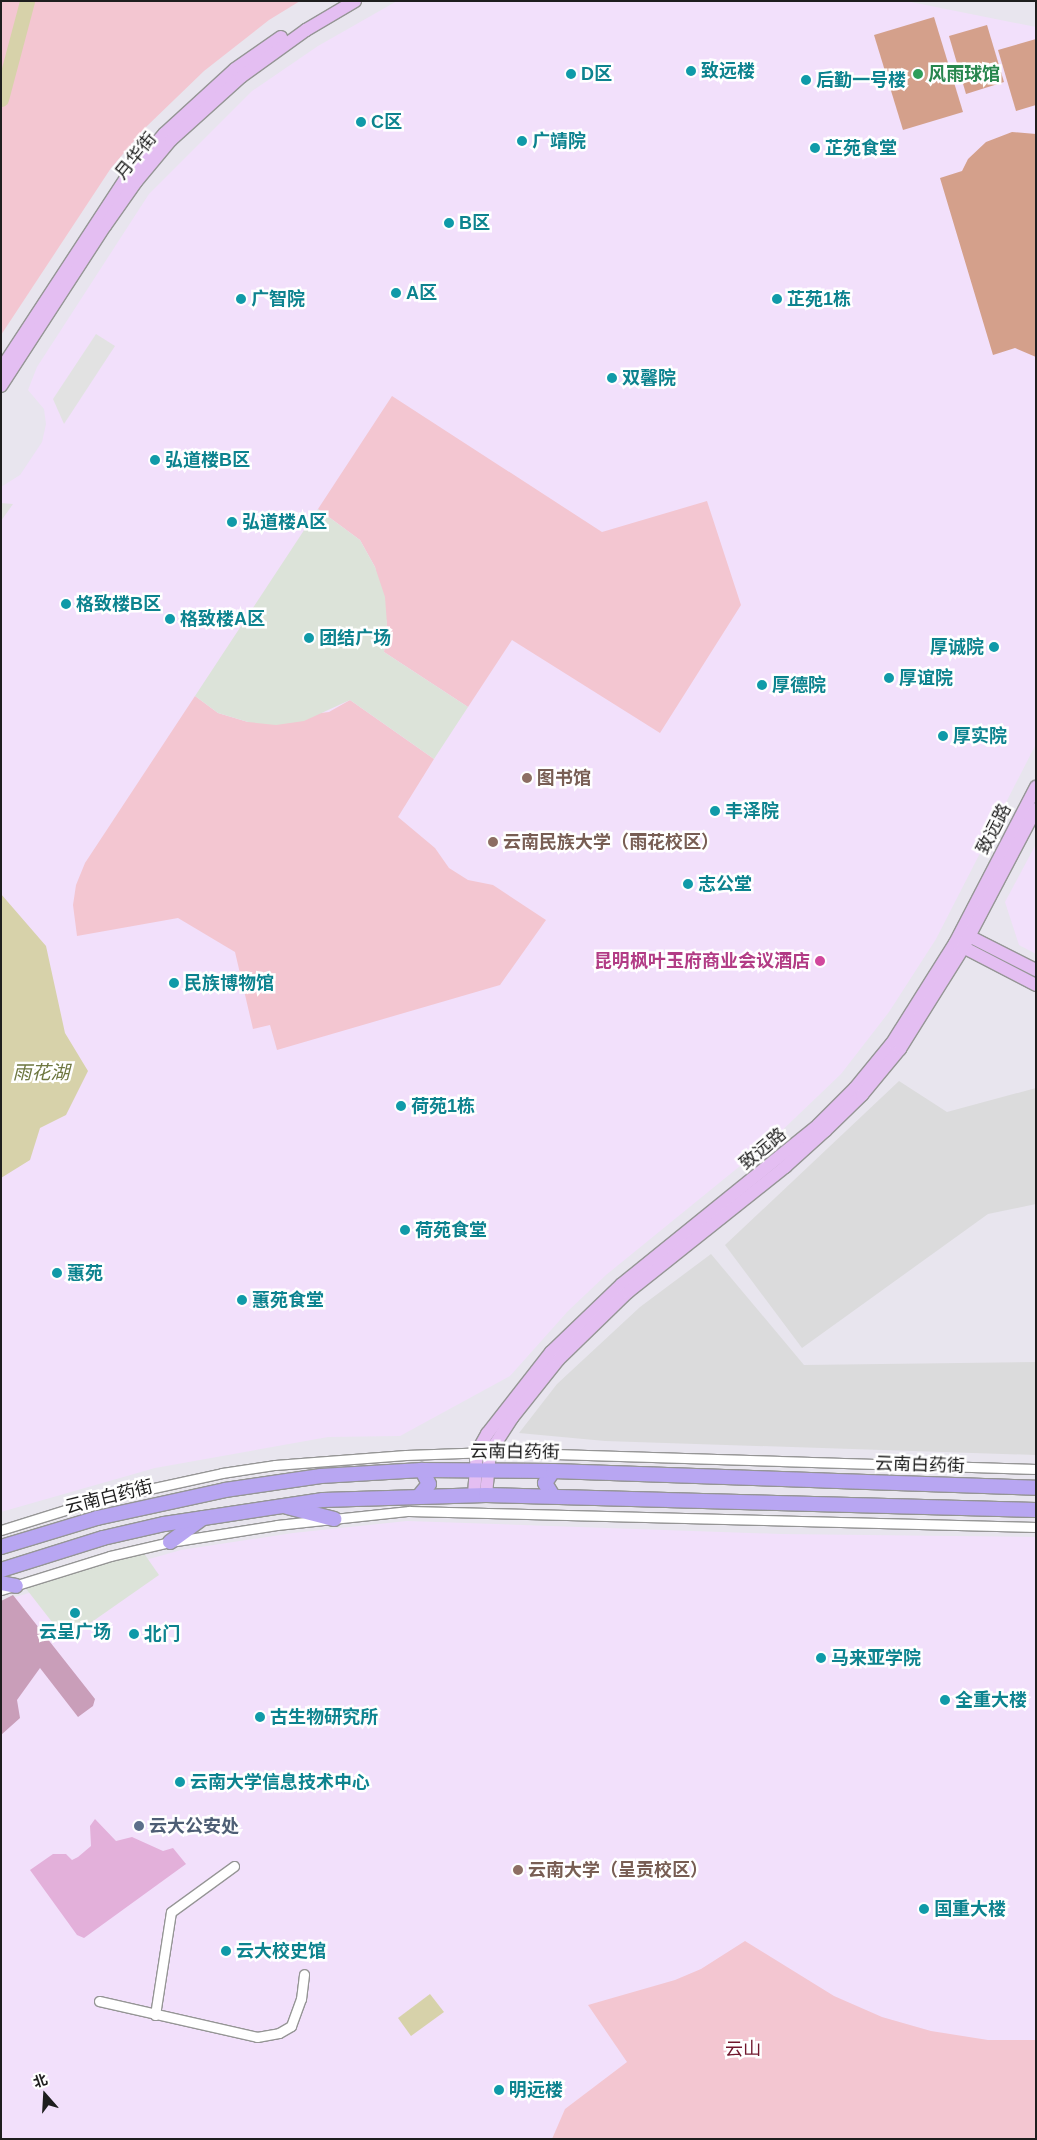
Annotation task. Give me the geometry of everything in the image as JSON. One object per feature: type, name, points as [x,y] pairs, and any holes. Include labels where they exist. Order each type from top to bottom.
[{"type":"main road","name":"月华街","points":[[1,369],[128,175],[164,134],[235,69],[338,1]]},
{"type":"main road","name":"月华街","points":[[1,386],[105,226],[136,182],[171,140],[241,76],[306,30],[355,1]]},
{"type":"main road","name":"致远路","points":[[480,1495],[480,1470],[484,1452],[519,1392],[583,1318],[778,1160],[855,1088],[896,1036],[959,946],[1036,787]]},
{"type":"main road","name":"致远路","points":[[965,934],[1036,809]]},
{"type":"main road","points":[[965,934],[1036,970]]},
{"type":"main road","points":[[959,946],[1036,986]]},
{"type":"main road","points":[[420,1496],[429,1484],[422,1470]]},
{"type":"main road","name":"云南白药街","points":[[1,1547],[97,1518],[234,1489],[321,1476],[422,1470],[553,1471],[1036,1488]]},
{"type":"main road","points":[[552,1496],[545,1484],[553,1471]]},
{"type":"main road","points":[[1,1570],[103,1538],[206,1516],[277,1505],[420,1496],[552,1496],[1036,1510]]},
{"type":"main road","points":[[277,1505],[334,1519]]},
{"type":"main road","points":[[170,1542],[206,1516]]},
{"type":"main road","points":[[1,1583],[16,1586]]},
{"type":"street","points":[[1,1530],[94,1501],[222,1473],[320,1461],[484,1452],[1036,1469]]},
{"type":"street","points":[[1,1590],[110,1556],[170,1542],[334,1519],[410,1511],[472,1511],[1036,1527]]},
{"type":"street","points":[[155,2015],[171,1912],[234,1866]]},
{"type":"street","points":[[99,2001],[257,2037],[280,2033],[291,2026],[301,1999],[304,1974]]},
{"type":"shaded area","name":"云南民族大学（雨花校区）","points":[[397,1],[906,1],[1036,27],[1036,744],[936,939],[889,1012],[841,1074],[772,1140],[606,1275],[568,1311],[510,1376],[400,1436],[328,1437],[155,1468],[1,1512],[1,487],[20,475],[42,442],[46,424],[44,409],[28,390],[37,367],[149,194],[252,91],[318,46]]},
{"type":"shaded area","name":"风雨球馆","points":[[934,17],[963,112],[903,130],[874,35]]},
{"type":"shaded area","points":[[987,25],[1004,82],[966,94],[949,36]]},
{"type":"shaded area","points":[[1036,39],[1036,105],[1016,111],[998,50]]},
{"type":"shaded area","points":[[1012,132],[1036,134],[1036,357],[1015,348],[993,355],[940,178],[962,171],[968,159],[986,142]]},
{"type":"shaded area","points":[[96,334],[115,346],[64,424],[53,399]]},
{"type":"shaded area","points":[[1,503],[13,504],[1,521]]},
{"type":"shaded area","name":"团结广场","points":[[318,509],[360,540],[375,567],[385,597],[387,624],[384,652],[468,707],[434,759],[350,700],[304,721],[276,725],[248,722],[218,713],[195,696]]},
{"type":"shaded area","points":[[1036,844],[1036,954],[1019,945],[1005,902]]},
{"type":"shaded area","points":[[899,1081],[947,1112],[1036,1088],[1036,1204],[988,1214],[802,1348],[725,1245]]},
{"type":"shaded area","points":[[711,1254],[804,1365],[1036,1362],[1036,1455],[605,1441],[519,1433],[557,1384],[640,1307]]},
{"type":"shaded area","name":"云南大学（呈贡校区）","points":[[407,1521],[780,1534],[1036,1537],[1036,2139],[1,2139],[1,1601],[181,1550],[293,1533]]},
{"type":"shaded area","name":"云呈广场","points":[[143,1552],[159,1575],[66,1640],[24,1586]]},
{"type":"shaded area","points":[[13,1595],[95,1699],[93,1706],[78,1717],[40,1668],[17,1700],[20,1718],[1,1735],[1,1601]]},
{"type":"shaded area","points":[[95,1819],[116,1841],[132,1837],[163,1851],[173,1848],[186,1864],[84,1938],[77,1935],[30,1870],[53,1854],[66,1854],[72,1860],[78,1857],[91,1846],[90,1826]]},
{"type":"green space","points":[[1,1],[300,1],[269,20],[204,71],[147,126],[111,168],[1,335]]},
{"type":"green space","points":[[392,396],[602,532],[707,501],[741,605],[660,733],[512,640],[468,707],[384,652],[387,624],[375,567],[360,540],[318,509]]},
{"type":"green space","points":[[195,696],[218,713],[248,722],[329,712],[350,700],[434,759],[398,817],[435,848],[449,868],[468,880],[493,885],[546,920],[500,985],[277,1050],[270,1025],[253,1029],[235,952],[178,918],[77,936],[73,905],[76,885],[85,863]]},
{"type":"green space","name":"云山","points":[[745,1941],[834,1996],[882,2017],[931,2031],[988,2040],[1036,2040],[1036,2139],[552,2139],[565,2109],[627,2062],[588,2005],[675,1980],[701,1969]]},
{"type":"water","name":"雨花湖","points":[[1,894],[46,946],[65,1033],[88,1071],[66,1115],[40,1128],[30,1160],[1,1178]]},
{"type":"water","points":[[430,1994],[444,2012],[411,2036],[398,2018]]},
{"type":"waterway","points":[[1,99],[27,1]]},
{"type":"place","name":"致远楼","points":[[691,71]]},
{"type":"place","name":"D区","points":[[571,74]]},
{"type":"place","name":"风雨球馆","points":[[918,74]]},
{"type":"place","name":"后勤一号楼","points":[[806,80]]},
{"type":"place","name":"C区","points":[[361,122]]},
{"type":"place","name":"广靖院","points":[[522,141]]},
{"type":"place","name":"芷苑食堂","points":[[815,148]]},
{"type":"place","name":"B区","points":[[449,223]]},
{"type":"place","name":"A区","points":[[396,293]]},
{"type":"place","name":"广智院","points":[[241,299]]},
{"type":"place","name":"芷苑1栋","points":[[777,299]]},
{"type":"place","name":"双馨院","points":[[612,378]]},
{"type":"place","name":"弘道楼B区","points":[[155,460]]},
{"type":"place","name":"弘道楼A区","points":[[232,522]]},
{"type":"place","name":"格致楼B区","points":[[66,604]]},
{"type":"place","name":"格致楼A区","points":[[170,619]]},
{"type":"place","name":"团结广场","points":[[309,638]]},
{"type":"place","name":"厚诚院","points":[[994,647]]},
{"type":"place","name":"厚谊院","points":[[889,678]]},
{"type":"place","name":"厚德院","points":[[762,685]]},
{"type":"place","name":"厚实院","points":[[943,736]]},
{"type":"place","name":"图书馆","points":[[527,778]]},
{"type":"place","name":"丰泽院","points":[[715,811]]},
{"type":"place","name":"云南民族大学（雨花校区）","points":[[493,842]]},
{"type":"place","name":"志公堂","points":[[688,884]]},
{"type":"place","name":"昆明枫叶玉府商业会议酒店","points":[[820,961]]},
{"type":"place","name":"民族博物馆","points":[[174,983]]},
{"type":"place","name":"荷苑1栋","points":[[401,1106]]},
{"type":"place","name":"荷苑食堂","points":[[405,1230]]},
{"type":"place","name":"蕙苑","points":[[57,1273]]},
{"type":"place","name":"蕙苑食堂","points":[[242,1300]]},
{"type":"place","name":"云呈广场","points":[[75,1613]]},
{"type":"place","name":"北门","points":[[134,1634]]},
{"type":"place","name":"马来亚学院","points":[[821,1658]]},
{"type":"place","name":"全重大楼","points":[[945,1700]]},
{"type":"place","name":"古生物研究所","points":[[260,1717]]},
{"type":"place","name":"云南大学信息技术中心","points":[[180,1782]]},
{"type":"place","name":"云大公安处","points":[[139,1826]]},
{"type":"place","name":"云南大学（呈贡校区）","points":[[518,1870]]},
{"type":"place","name":"国重大楼","points":[[924,1909]]},
{"type":"place","name":"云大校史馆","points":[[226,1951]]},
{"type":"place","name":"明远楼","points":[[499,2090]]}]
